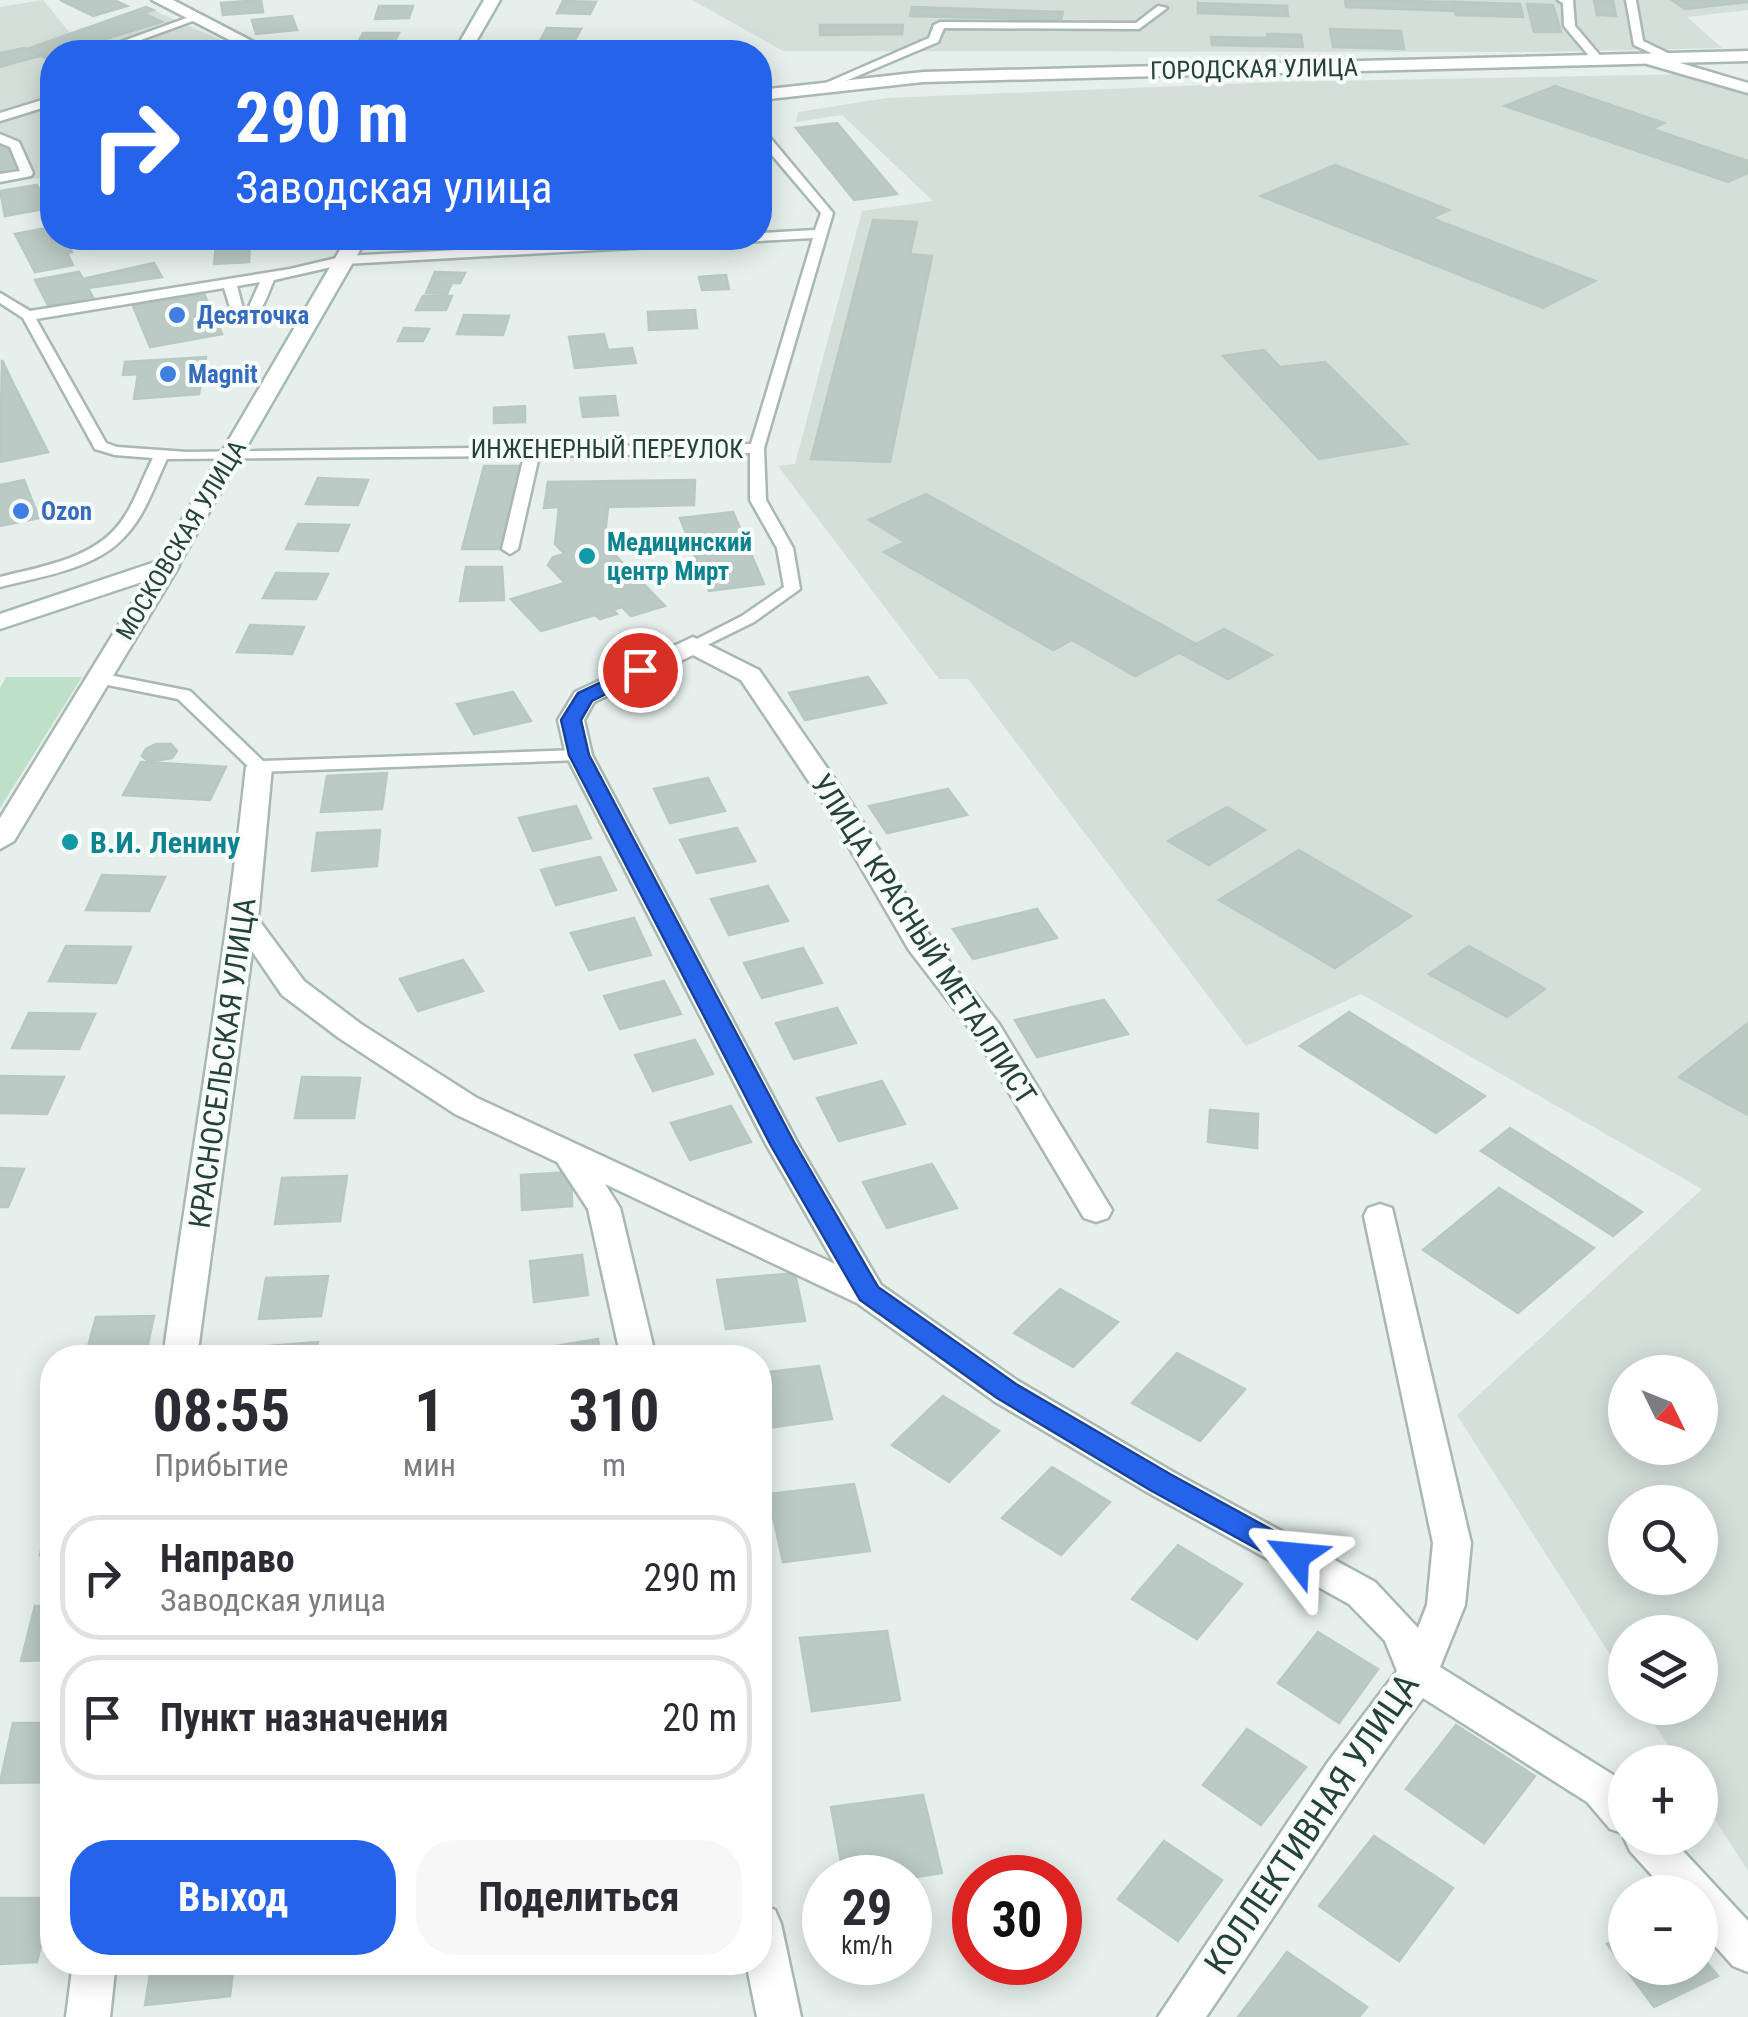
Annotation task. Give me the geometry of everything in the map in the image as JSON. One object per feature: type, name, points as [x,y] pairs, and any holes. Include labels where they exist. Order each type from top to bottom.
[{"type":"street","points":[[160,0],[241,40]]},
{"type":"street","points":[[469,40],[492,0]]},
{"type":"street","name":"ГОРОДСКАЯ УЛИЦА","points":[[772,94],[922,78],[1748,56]]},
{"type":"street","points":[[1663,59],[1748,88]]},
{"type":"street","name":"МОСКОВСКАЯ УЛИЦА","points":[[0,841],[351,250]]},
{"type":"street","points":[[0,622],[166,566]]},
{"type":"street","points":[[693,644],[584,697],[571,720],[579,755],[782,1144],[869,1294]]},
{"type":"street","name":"УЛИЦА КРАСНЫЙ МЕТАЛЛИСТ","points":[[693,644],[750,675],[838,804],[919,942],[988,1031],[1096,1210]]},
{"type":"street","name":"КРАСНОСЕЛЬСКАЯ УЛИЦА","points":[[182,1345],[230,986],[244,919],[259,767]]},
{"type":"street","points":[[244,919],[293,988],[350,1031],[466,1106],[869,1294],[1006,1391],[1160,1482],[1362,1593],[1400,1631],[1418,1674],[1601,1788],[1608,1796]]},
{"type":"street","points":[[570,1156],[604,1208],[636,1345]]},
{"type":"street","name":"КОЛЛЕКТИВНАЯ УЛИЦА","points":[[1180,2017],[1275,1882],[1342,1774],[1418,1674],[1446,1605],[1452,1543],[1380,1216]]},
{"type":"street","points":[[1660,1855],[1679,1875]]},
{"type":"street","points":[[1718,1919],[1748,1952]]},
{"type":"street","points":[[88,2017],[93,1975]]},
{"type":"street","points":[[770,1975],[779,2017]]},
{"type":"lane","points":[[1563,0],[1568,1],[1570,26],[1599,61]]},
{"type":"lane","points":[[1631,0],[1638,43],[1663,59]]},
{"type":"lane","points":[[825,86],[934,40],[940,25],[1139,26],[1162,8]]},
{"type":"lane","points":[[134,40],[196,18]]},
{"type":"lane","points":[[0,116],[40,104]]},
{"type":"lane","points":[[0,138],[15,144],[27,173],[0,178]]},
{"type":"lane","points":[[772,148],[827,213],[821,234],[772,237]]},
{"type":"lane","name":"ИНЖЕНЕРНЫЙ ПЕРЕУЛОК","points":[[28,316],[100,446],[162,455],[757,448],[821,234]]},
{"type":"lane","points":[[0,297],[28,316],[345,260],[528,250]]},
{"type":"lane","points":[[230,281],[238,314],[243,316],[253,312],[268,276]]},
{"type":"lane","points":[[693,644],[748,619],[792,589],[785,548],[758,500],[757,448]]},
{"type":"lane","points":[[510,549],[533,450]]},
{"type":"lane","points":[[0,582],[88,554],[107,543],[121,532],[162,455]]},
{"type":"lane","points":[[99,678],[184,695],[259,767],[579,755]]},
{"type":"shaded area","points":[[43,0],[70,33],[146,7],[221,40],[40,40],[40,178],[0,183],[0,7]]},
{"type":"shaded area","points":[[692,0],[1748,0],[1748,10],[1687,17],[1722,48],[1540,52],[783,51],[772,45],[772,40],[763,40]]},
{"type":"shaded area","points":[[1689,74],[1748,95],[1748,1871],[1718,1824],[1718,1745],[1668,1745],[1655,1725],[1718,1725],[1718,1615],[1608,1615],[1608,1651],[1457,1415],[1702,1189],[1361,994],[1246,1046],[968,679],[939,679],[778,466],[795,464],[862,211],[933,201],[842,115],[796,122],[798,112],[887,98],[1276,82]]},
{"type":"green space","points":[[6,677],[82,677],[0,808],[0,688]]},
{"type":"building","points":[[60,0],[114,0],[127,6],[93,16]]},
{"type":"building","points":[[261,0],[263,12],[223,15],[221,3]]},
{"type":"building","points":[[1345,0],[1454,2],[1455,11],[1346,7]]},
{"type":"building","points":[[1594,0],[1613,1],[1616,16],[1597,15]]},
{"type":"building","points":[[1672,0],[1745,0],[1748,2],[1685,9]]},
{"type":"building","points":[[563,1],[596,2],[590,14],[557,13]]},
{"type":"building","points":[[1454,2],[1520,4],[1523,17],[1456,15]]},
{"type":"building","points":[[1198,3],[1287,6],[1288,16],[1198,13]]},
{"type":"building","points":[[1527,4],[1553,5],[1561,32],[1534,32]]},
{"type":"building","points":[[379,6],[413,6],[409,18],[375,19]]},
{"type":"building","points":[[146,7],[153,10],[143,13],[162,22],[102,40],[52,40]]},
{"type":"building","points":[[912,7],[1063,12],[1061,20],[910,16]]},
{"type":"building","points":[[292,16],[297,30],[256,34],[252,20]]},
{"type":"building","points":[[820,25],[903,25],[902,34],[820,35]]},
{"type":"building","points":[[547,28],[581,29],[575,40],[541,40]]},
{"type":"building","points":[[1330,29],[1401,31],[1404,49],[1333,47]]},
{"type":"building","points":[[363,33],[399,33],[396,40],[359,40]]},
{"type":"building","points":[[1267,34],[1301,35],[1303,47],[1212,45],[1211,37],[1268,38]]},
{"type":"building","points":[[40,44],[40,55],[27,49]]},
{"type":"building","points":[[24,48],[40,56],[0,67],[0,53]]},
{"type":"building","points":[[1555,86],[1664,123],[1652,129],[1748,161],[1748,173],[1728,182],[1505,106]]},
{"type":"building","points":[[837,123],[897,194],[854,200],[796,128]]},
{"type":"building","points":[[8,144],[18,172],[0,175],[0,146]]},
{"type":"building","points":[[1335,165],[1449,210],[1431,218],[1595,281],[1543,308],[1261,196]]},
{"type":"building","points":[[37,185],[40,210],[5,216],[0,191]]},
{"type":"building","points":[[873,220],[917,222],[910,254],[932,256],[890,462],[811,459]]},
{"type":"building","points":[[40,229],[40,250],[71,250],[67,253],[73,265],[35,272],[15,234]]},
{"type":"building","points":[[216,250],[250,250],[249,262],[214,264]]},
{"type":"building","points":[[154,263],[162,277],[88,288],[93,297],[48,305],[35,280],[79,272],[83,279]]},
{"type":"building","points":[[435,272],[465,273],[460,283],[452,283],[447,294],[426,293]]},
{"type":"building","points":[[726,275],[729,289],[702,290],[699,277]]},
{"type":"building","points":[[204,294],[222,334],[150,347],[133,306]]},
{"type":"building","points":[[423,296],[452,296],[446,310],[416,310]]},
{"type":"building","points":[[695,310],[697,328],[649,330],[648,312]]},
{"type":"building","points":[[464,315],[509,316],[503,335],[457,334]]},
{"type":"building","points":[[404,328],[429,329],[423,341],[398,341]]},
{"type":"building","points":[[604,334],[608,350],[632,348],[636,363],[575,368],[569,337]]},
{"type":"building","points":[[1264,350],[1280,367],[1325,362],[1407,444],[1319,459],[1223,356]]},
{"type":"building","points":[[206,357],[199,394],[134,399],[138,374],[123,375],[125,362]]},
{"type":"building","points":[[2,360],[11,379],[48,452],[0,462]]},
{"type":"building","points":[[615,396],[618,415],[583,417],[580,398]]},
{"type":"building","points":[[525,406],[525,422],[494,423],[494,408]]},
{"type":"building","points":[[484,466],[521,466],[500,549],[462,549]]},
{"type":"building","points":[[318,478],[368,480],[358,505],[306,504]]},
{"type":"building","points":[[24,480],[39,518],[0,526],[0,485]]},
{"type":"building","name":"Медицинский центр Мирт","points":[[695,480],[694,505],[608,507],[604,544],[665,606],[631,616],[622,607],[613,610],[617,614],[600,619],[595,615],[541,631],[511,599],[565,583],[548,565],[553,557],[565,554],[555,544],[559,507],[544,508],[548,482]]},
{"type":"building","points":[[926,494],[1196,644],[1135,676],[1072,640],[1053,650],[884,552],[905,542],[869,520]]},
{"type":"building","points":[[733,512],[764,584],[709,591],[680,518]]},
{"type":"building","points":[[298,524],[349,525],[338,551],[286,549]]},
{"type":"building","points":[[466,567],[502,567],[504,600],[460,601]]},
{"type":"building","points":[[276,573],[328,574],[316,599],[263,598]]},
{"type":"building","points":[[250,625],[304,627],[292,654],[237,652]]},
{"type":"building","points":[[1224,629],[1272,655],[1228,679],[1180,653]]},
{"type":"building","points":[[868,677],[886,703],[805,720],[789,693]]},
{"type":"building","points":[[513,692],[531,721],[474,734],[457,704]]},
{"type":"building","points":[[156,744],[171,744],[177,751],[172,758],[149,762],[142,756]]},
{"type":"building","points":[[141,762],[226,767],[210,800],[123,795]]},
{"type":"building","points":[[387,773],[382,809],[321,812],[327,776]]},
{"type":"building","points":[[708,778],[725,811],[670,823],[654,789]]},
{"type":"building","points":[[948,789],[967,815],[887,833],[869,806]]},
{"type":"building","points":[[576,806],[591,838],[533,851],[519,818]]},
{"type":"building","points":[[1227,807],[1265,830],[1209,865],[1168,841]]},
{"type":"building","points":[[737,828],[755,861],[697,873],[680,840]]},
{"type":"building","points":[[380,830],[377,866],[312,871],[317,833]]},
{"type":"building","points":[[1299,850],[1411,916],[1335,968],[1219,900]]},
{"type":"building","points":[[600,857],[616,890],[556,905],[541,870]]},
{"type":"building","points":[[102,875],[165,877],[149,911],[86,910]]},
{"type":"building","points":[[768,886],[788,921],[729,935],[711,899]]},
{"type":"building","points":[[1037,909],[1057,938],[973,959],[953,929]]},
{"type":"building","points":[[634,918],[651,955],[589,970],[571,933]]},
{"type":"building","points":[[66,946],[131,947],[116,983],[49,981]]},
{"type":"building","points":[[1469,946],[1545,989],[1507,1017],[1429,974]]},
{"type":"building","points":[[803,948],[822,983],[762,998],[744,963]]},
{"type":"building","points":[[463,960],[483,991],[418,1011],[400,979]]},
{"type":"building","points":[[664,981],[681,1014],[620,1029],[604,996]]},
{"type":"building","points":[[1104,1000],[1128,1034],[1037,1057],[1015,1020]]},
{"type":"building","points":[[837,1008],[856,1043],[794,1059],[776,1023]]},
{"type":"building","points":[[1349,1012],[1485,1096],[1436,1133],[1300,1046]]},
{"type":"building","points":[[29,1013],[95,1014],[79,1049],[12,1048]]},
{"type":"building","points":[[1748,1023],[1748,1115],[1679,1077]]},
{"type":"building","points":[[695,1040],[713,1074],[653,1091],[635,1055]]},
{"type":"building","points":[[0,1076],[64,1077],[47,1114],[0,1113]]},
{"type":"building","points":[[302,1077],[360,1078],[354,1118],[295,1118]]},
{"type":"building","points":[[882,1081],[905,1124],[839,1141],[817,1098]]},
{"type":"building","points":[[731,1106],[751,1142],[690,1160],[671,1123]]},
{"type":"building","points":[[1210,1110],[1258,1114],[1257,1148],[1208,1142]]},
{"type":"building","points":[[1510,1128],[1642,1212],[1613,1236],[1481,1151]]},
{"type":"building","points":[[932,1164],[957,1208],[887,1228],[863,1182]]},
{"type":"building","points":[[0,1168],[24,1169],[8,1207],[0,1207]]},
{"type":"building","points":[[571,1172],[572,1206],[522,1210],[521,1175]]},
{"type":"building","points":[[347,1176],[340,1221],[275,1224],[282,1178]]},
{"type":"building","points":[[1499,1188],[1594,1248],[1518,1313],[1423,1250]]},
{"type":"building","points":[[582,1255],[588,1295],[534,1302],[530,1261]]},
{"type":"building","points":[[795,1273],[805,1321],[726,1329],[717,1280]]},
{"type":"building","points":[[328,1276],[321,1316],[259,1319],[266,1278]]},
{"type":"building","points":[[1060,1289],[1118,1322],[1073,1367],[1014,1333]]},
{"type":"building","points":[[154,1316],[148,1345],[88,1345],[96,1317]]},
{"type":"building","points":[[598,1339],[599,1345],[562,1345]]},
{"type":"building","points":[[1177,1353],[1245,1389],[1200,1441],[1132,1403]]},
{"type":"building","points":[[819,1366],[832,1419],[772,1427],[772,1372]]},
{"type":"building","points":[[943,1396],[999,1431],[949,1482],[892,1445]]},
{"type":"building","points":[[1052,1467],[1110,1502],[1061,1555],[1002,1518]]},
{"type":"building","points":[[854,1484],[870,1551],[783,1562],[772,1494]]},
{"type":"building","points":[[1178,1545],[1242,1584],[1197,1639],[1132,1599]]},
{"type":"building","points":[[35,1606],[40,1606],[40,1660],[21,1661]]},
{"type":"building","points":[[887,1631],[900,1700],[812,1711],[800,1638]]},
{"type":"building","points":[[1318,1632],[1378,1669],[1339,1723],[1278,1683]]},
{"type":"building","points":[[13,1723],[40,1723],[40,1782],[0,1783]]},
{"type":"building","points":[[1456,1725],[1535,1776],[1484,1843],[1406,1789]]},
{"type":"building","points":[[1247,1729],[1306,1767],[1261,1825],[1203,1785]]},
{"type":"building","points":[[923,1795],[942,1873],[932,1875],[932,1855],[840,1855],[831,1807]]},
{"type":"building","points":[[1374,1836],[1453,1888],[1399,1961],[1319,1906]]},
{"type":"building","points":[[1164,1841],[1222,1880],[1178,1941],[1118,1899]]},
{"type":"building","points":[[0,1898],[40,1898],[37,1962],[0,1964]]},
{"type":"building","points":[[1287,1952],[1367,2007],[1359,2017],[1238,2017]]},
{"type":"building","points":[[150,1975],[232,1975],[230,1996],[145,2005]]},
{"type":"building","points":[[1638,1985],[1699,1985],[1654,2007]]},
{"type":"place","name":"Десяточка","points":[[177,315]]},
{"type":"place","name":"Magnit","points":[[168,374]]},
{"type":"place","name":"Ozon","points":[[21,511]]},
{"type":"place","name":"Медицинский центр Мирт","points":[[587,556]]},
{"type":"place","name":"В.И. Ленину","points":[[70,842]]},
{"type":"route","points":[[640,670],[584,697],[571,720],[579,755],[782,1144],[869,1294],[1006,1391],[1295,1556]]}]
